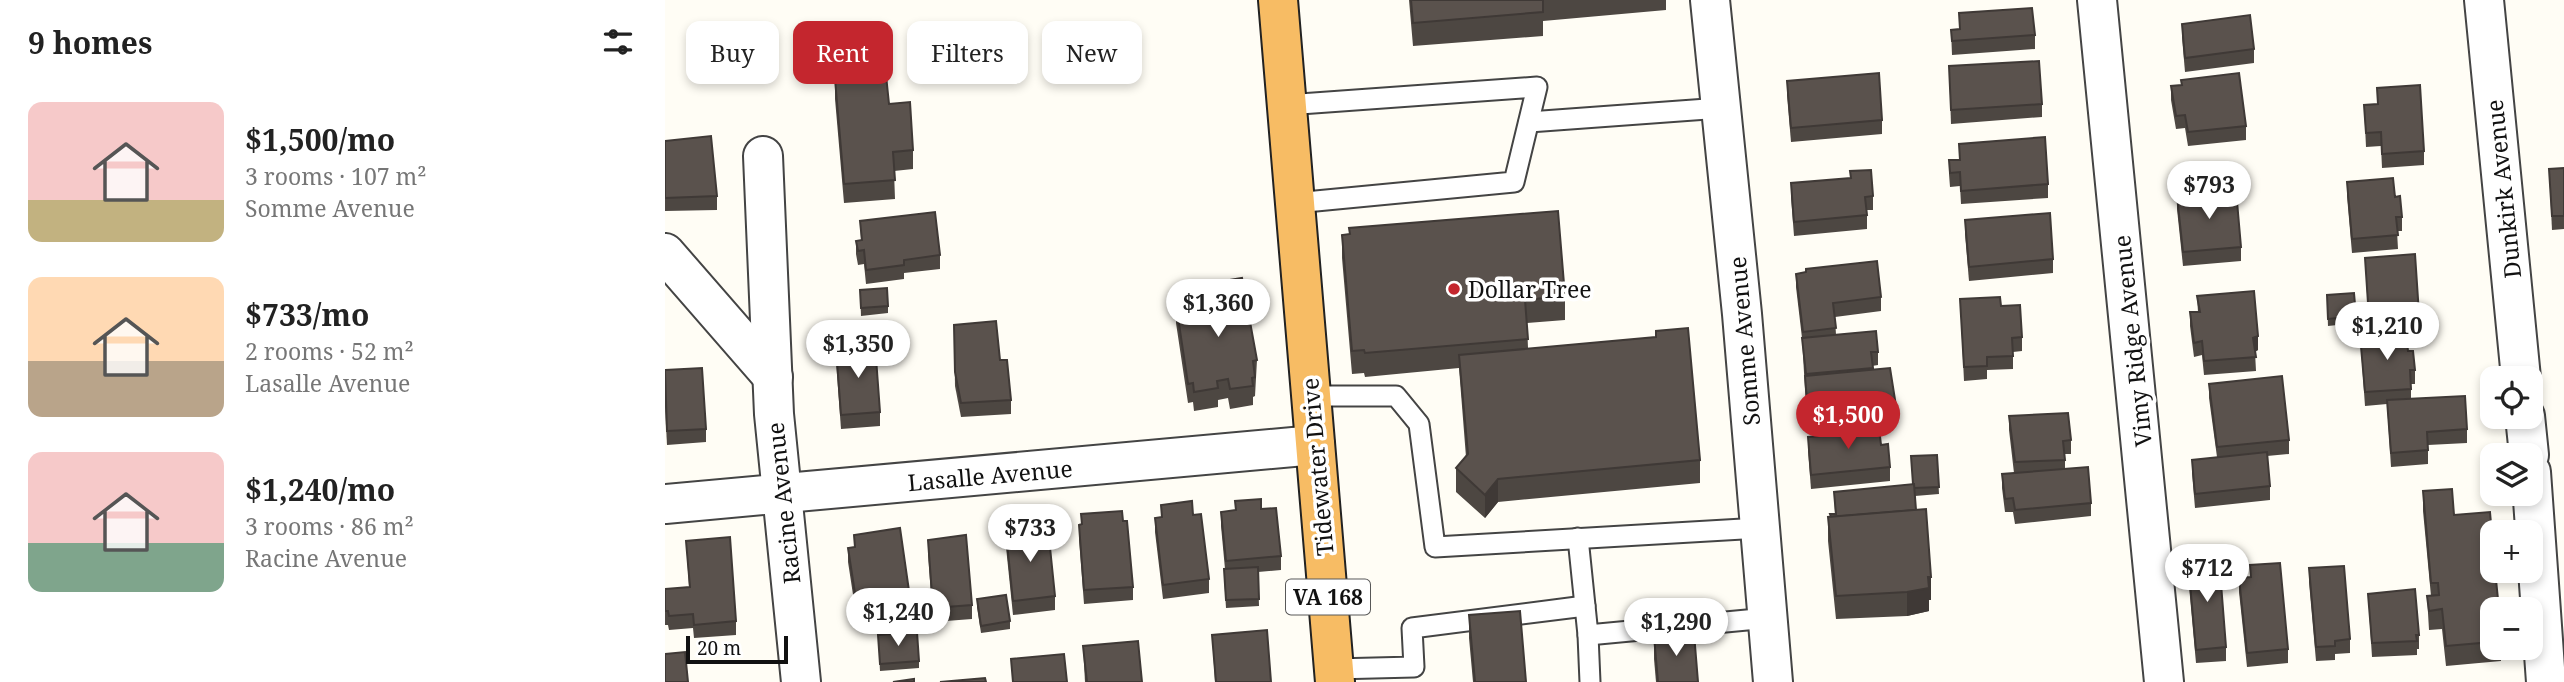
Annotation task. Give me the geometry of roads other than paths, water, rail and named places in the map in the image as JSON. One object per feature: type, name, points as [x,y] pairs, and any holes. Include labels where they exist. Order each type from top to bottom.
[{"type":"highway","name":"Tidewater Drive","points":[[1278,0],[1335,676]]},
{"type":"street","name":"Somme Avenue","points":[[1710,0],[1773,682]]},
{"type":"street","name":"Vimy Ridge Avenue","points":[[2097,0],[2164,682]]},
{"type":"street","name":"Dunkirk Avenue","points":[[2484,0],[2520,366]]},
{"type":"street","name":"Racine Avenue","points":[[763,156],[773,377],[801,682]]},
{"type":"street","points":[[665,253],[773,377]]},
{"type":"street","name":"Lasalle Avenue","points":[[665,504],[1315,444]]},
{"type":"street","points":[[2533,506],[2546,682]]},
{"type":"lane","points":[[1286,105],[1537,87],[1514,182],[1295,203]]},
{"type":"lane","points":[[1529,122],[1721,108]]},
{"type":"lane","points":[[1311,396],[1397,396],[1419,424],[1435,547],[1760,528]]},
{"type":"lane","points":[[1578,538],[1590,682]]},
{"type":"lane","points":[[1335,676],[1415,675],[1412,628],[1585,606]]},
{"type":"lane","points":[[1588,635],[1767,618]]},
{"type":"place","name":"Dollar Tree","points":[[1454,289]]}]
